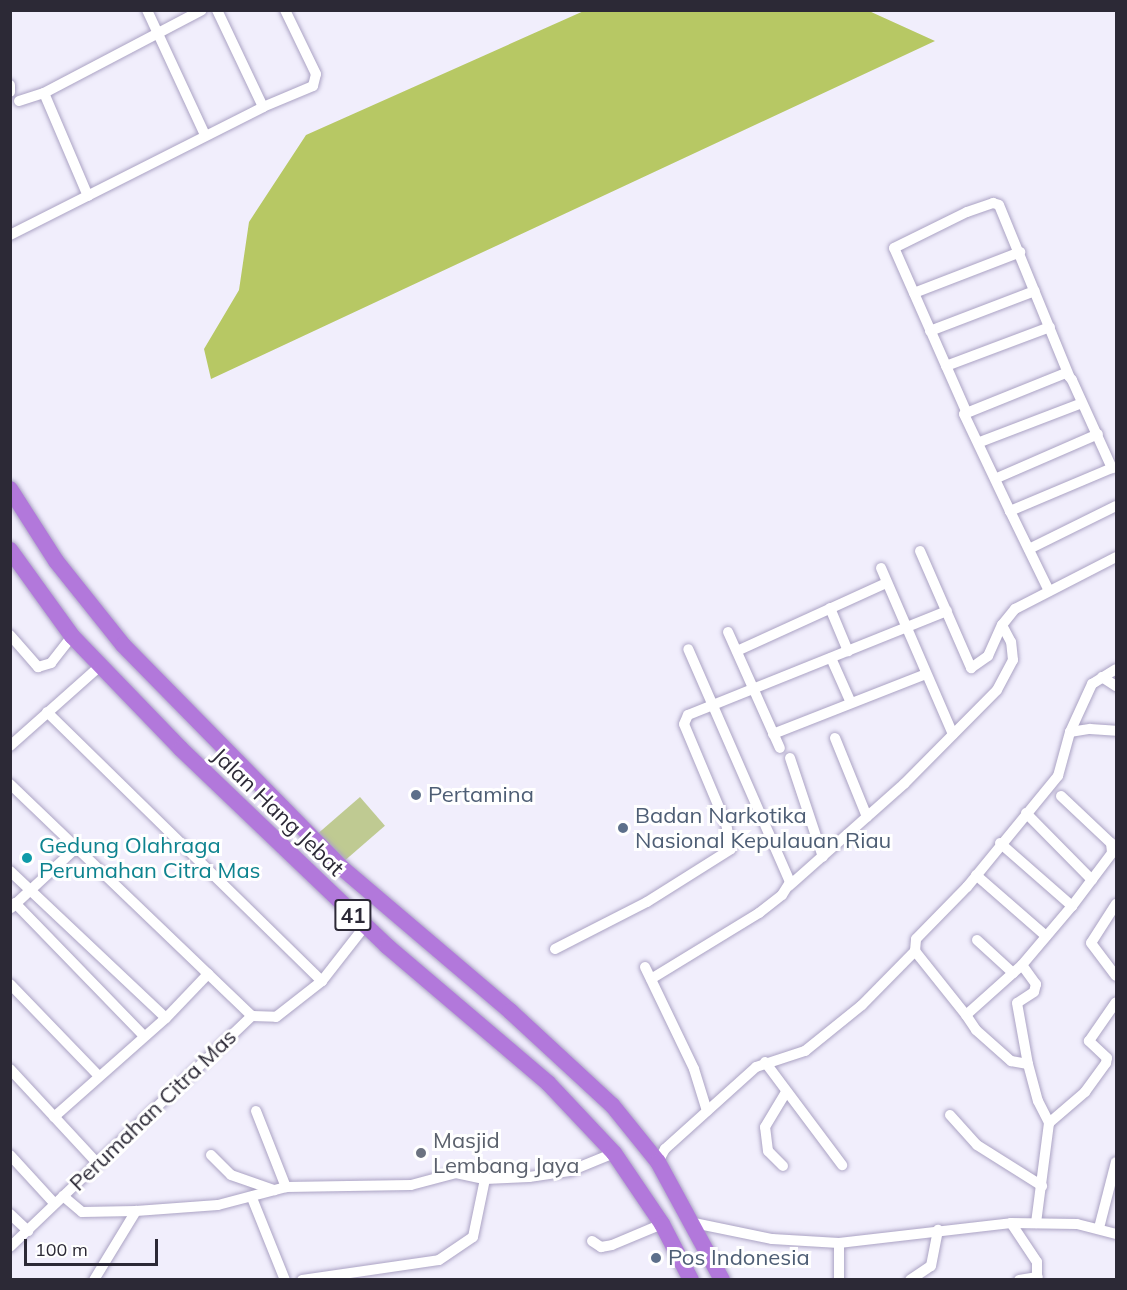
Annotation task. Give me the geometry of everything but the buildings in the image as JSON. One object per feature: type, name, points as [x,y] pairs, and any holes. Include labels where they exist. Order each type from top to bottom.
[{"type":"highway","points":[[10,489],[56,561],[123,645],[342,868],[566,1062],[612,1105],[658,1162],[694,1223],[722,1280]]},
{"type":"highway","name":"Jalan Hang Jebat","points":[[11,553],[72,636],[99,666],[365,926],[548,1083],[614,1154],[662,1224],[691,1280]]},
{"type":"highway","points":[[548,1083],[566,1062]]},
{"type":"street","points":[[147,10],[205,135]]},
{"type":"street","points":[[19,101],[44,93],[202,10]]},
{"type":"street","points":[[217,10],[262,107]]},
{"type":"street","points":[[10,234],[262,107],[309,89],[317,79],[285,10]]},
{"type":"street","points":[[44,93],[88,196]]},
{"type":"street","points":[[1010,511],[1114,474],[1098,434],[1069,376],[1020,252],[999,205],[993,203],[967,212],[894,248],[1010,511],[1049,591]]},
{"type":"street","points":[[914,293],[1020,252]]},
{"type":"street","points":[[930,331],[1035,291]]},
{"type":"street","points":[[946,366],[1050,327]]},
{"type":"street","points":[[966,411],[1062,373],[1069,376]]},
{"type":"street","points":[[980,442],[1082,403]]},
{"type":"street","points":[[997,478],[1098,434]]},
{"type":"street","points":[[1029,549],[1116,506]]},
{"type":"street","points":[[920,551],[971,668],[988,656],[1002,625],[1015,609],[1116,557]]},
{"type":"street","points":[[881,567],[953,735]]},
{"type":"street","points":[[737,651],[886,583]]},
{"type":"street","points":[[830,608],[849,651]]},
{"type":"street","points":[[555,948],[647,902],[731,849],[726,824],[684,724],[688,715],[947,611]]},
{"type":"street","points":[[651,979],[759,913],[867,817],[998,690],[1013,660],[1011,642],[1002,625]]},
{"type":"street","points":[[728,632],[780,748]]},
{"type":"street","points":[[10,635],[38,667],[51,663],[72,636]]},
{"type":"street","points":[[688,650],[789,886]]},
{"type":"street","points":[[831,658],[851,703]]},
{"type":"street","points":[[10,746],[99,666]]},
{"type":"street","points":[[658,1162],[665,1149],[765,1062],[806,1051],[862,1005],[915,951],[919,934],[976,875],[1000,843],[1058,776],[1070,732],[1092,684],[1116,669]]},
{"type":"street","points":[[773,734],[926,674]]},
{"type":"street","points":[[1102,677],[1116,686]]},
{"type":"street","points":[[47,712],[322,981]]},
{"type":"street","points":[[1070,732],[1090,729],[1116,732]]},
{"type":"street","points":[[835,738],[867,817]]},
{"type":"street","points":[[790,758],[823,857]]},
{"type":"street","name":"Perumahan Citra Mas","points":[[10,784],[252,1016],[10,1246]]},
{"type":"street","points":[[966,1015],[1017,969],[1072,906],[1112,854],[1114,845],[1061,796]]},
{"type":"street","points":[[1026,813],[1092,880]]},
{"type":"street","points":[[1000,843],[1072,906]]},
{"type":"street","points":[[76,848],[28,888],[13,906],[144,1036]]},
{"type":"street","points":[[10,871],[166,1018]]},
{"type":"street","points":[[976,875],[1046,936]]},
{"type":"street","points":[[1116,904],[1091,944],[1116,976]]},
{"type":"street","points":[[252,1016],[276,1017],[322,981],[365,926]]},
{"type":"street","points":[[977,940],[1036,984],[1034,992],[1017,1003],[1028,1064],[1038,1101],[1049,1123],[1036,1223]]},
{"type":"street","points":[[915,951],[976,1030],[1011,1060],[1028,1064]]},
{"type":"street","points":[[645,967],[694,1069],[707,1111]]},
{"type":"street","points":[[54,1117],[98,1075],[166,1018],[208,974]]},
{"type":"street","points":[[10,984],[98,1075]]},
{"type":"street","points":[[1049,1123],[1085,1092],[1106,1063],[1107,1058],[1089,1041],[1116,1002]]},
{"type":"street","points":[[765,1062],[785,1094],[842,1165]]},
{"type":"street","points":[[10,1069],[15,1082],[54,1117],[96,1162]]},
{"type":"street","points":[[783,1166],[774,1160],[765,1136],[770,1117],[785,1094]]},
{"type":"street","points":[[256,1111],[286,1186]]},
{"type":"street","points":[[950,1115],[977,1145],[1042,1185]]},
{"type":"street","points":[[10,1155],[59,1199],[82,1212],[218,1205],[252,1198],[286,1186],[411,1185],[456,1173],[485,1179],[570,1171],[614,1154]]},
{"type":"street","points":[[211,1155],[231,1175],[274,1190]]},
{"type":"street","points":[[1099,1227],[1116,1162]]},
{"type":"street","points":[[302,1280],[439,1260],[474,1235],[485,1179]]},
{"type":"street","points":[[252,1198],[285,1280]]},
{"type":"street","points":[[94,1280],[136,1211]]},
{"type":"street","points":[[10,1214],[28,1231]]},
{"type":"street","points":[[694,1223],[772,1239],[839,1242],[1011,1223],[1099,1227],[1116,1234]]},
{"type":"street","points":[[1011,1223],[1037,1262],[1038,1278],[1019,1280]]},
{"type":"street","points":[[592,1241],[601,1247],[612,1245],[662,1224]]},
{"type":"street","points":[[910,1280],[931,1266],[936,1257],[938,1230]]},
{"type":"street","points":[[839,1242],[839,1280]]},
{"type":"green space","points":[[586,10],[869,11],[935,41],[211,379],[204,349],[239,290],[249,222],[306,135]]},
{"type":"green space","points":[[360,797],[385,826],[343,862],[318,833]]},
{"type":"place","name":"Pertamina","points":[[416,795]]},
{"type":"place","name":"Badan Narkotika Nasional Kepulauan Riau","points":[[623,828]]},
{"type":"place","name":"Gedung Olahraga Perumahan Citra Mas","points":[[27,858]]},
{"type":"place","name":"Masjid Lembang Jaya","points":[[421,1153]]},
{"type":"place","name":"Pos Indonesia","points":[[656,1258]]}]
